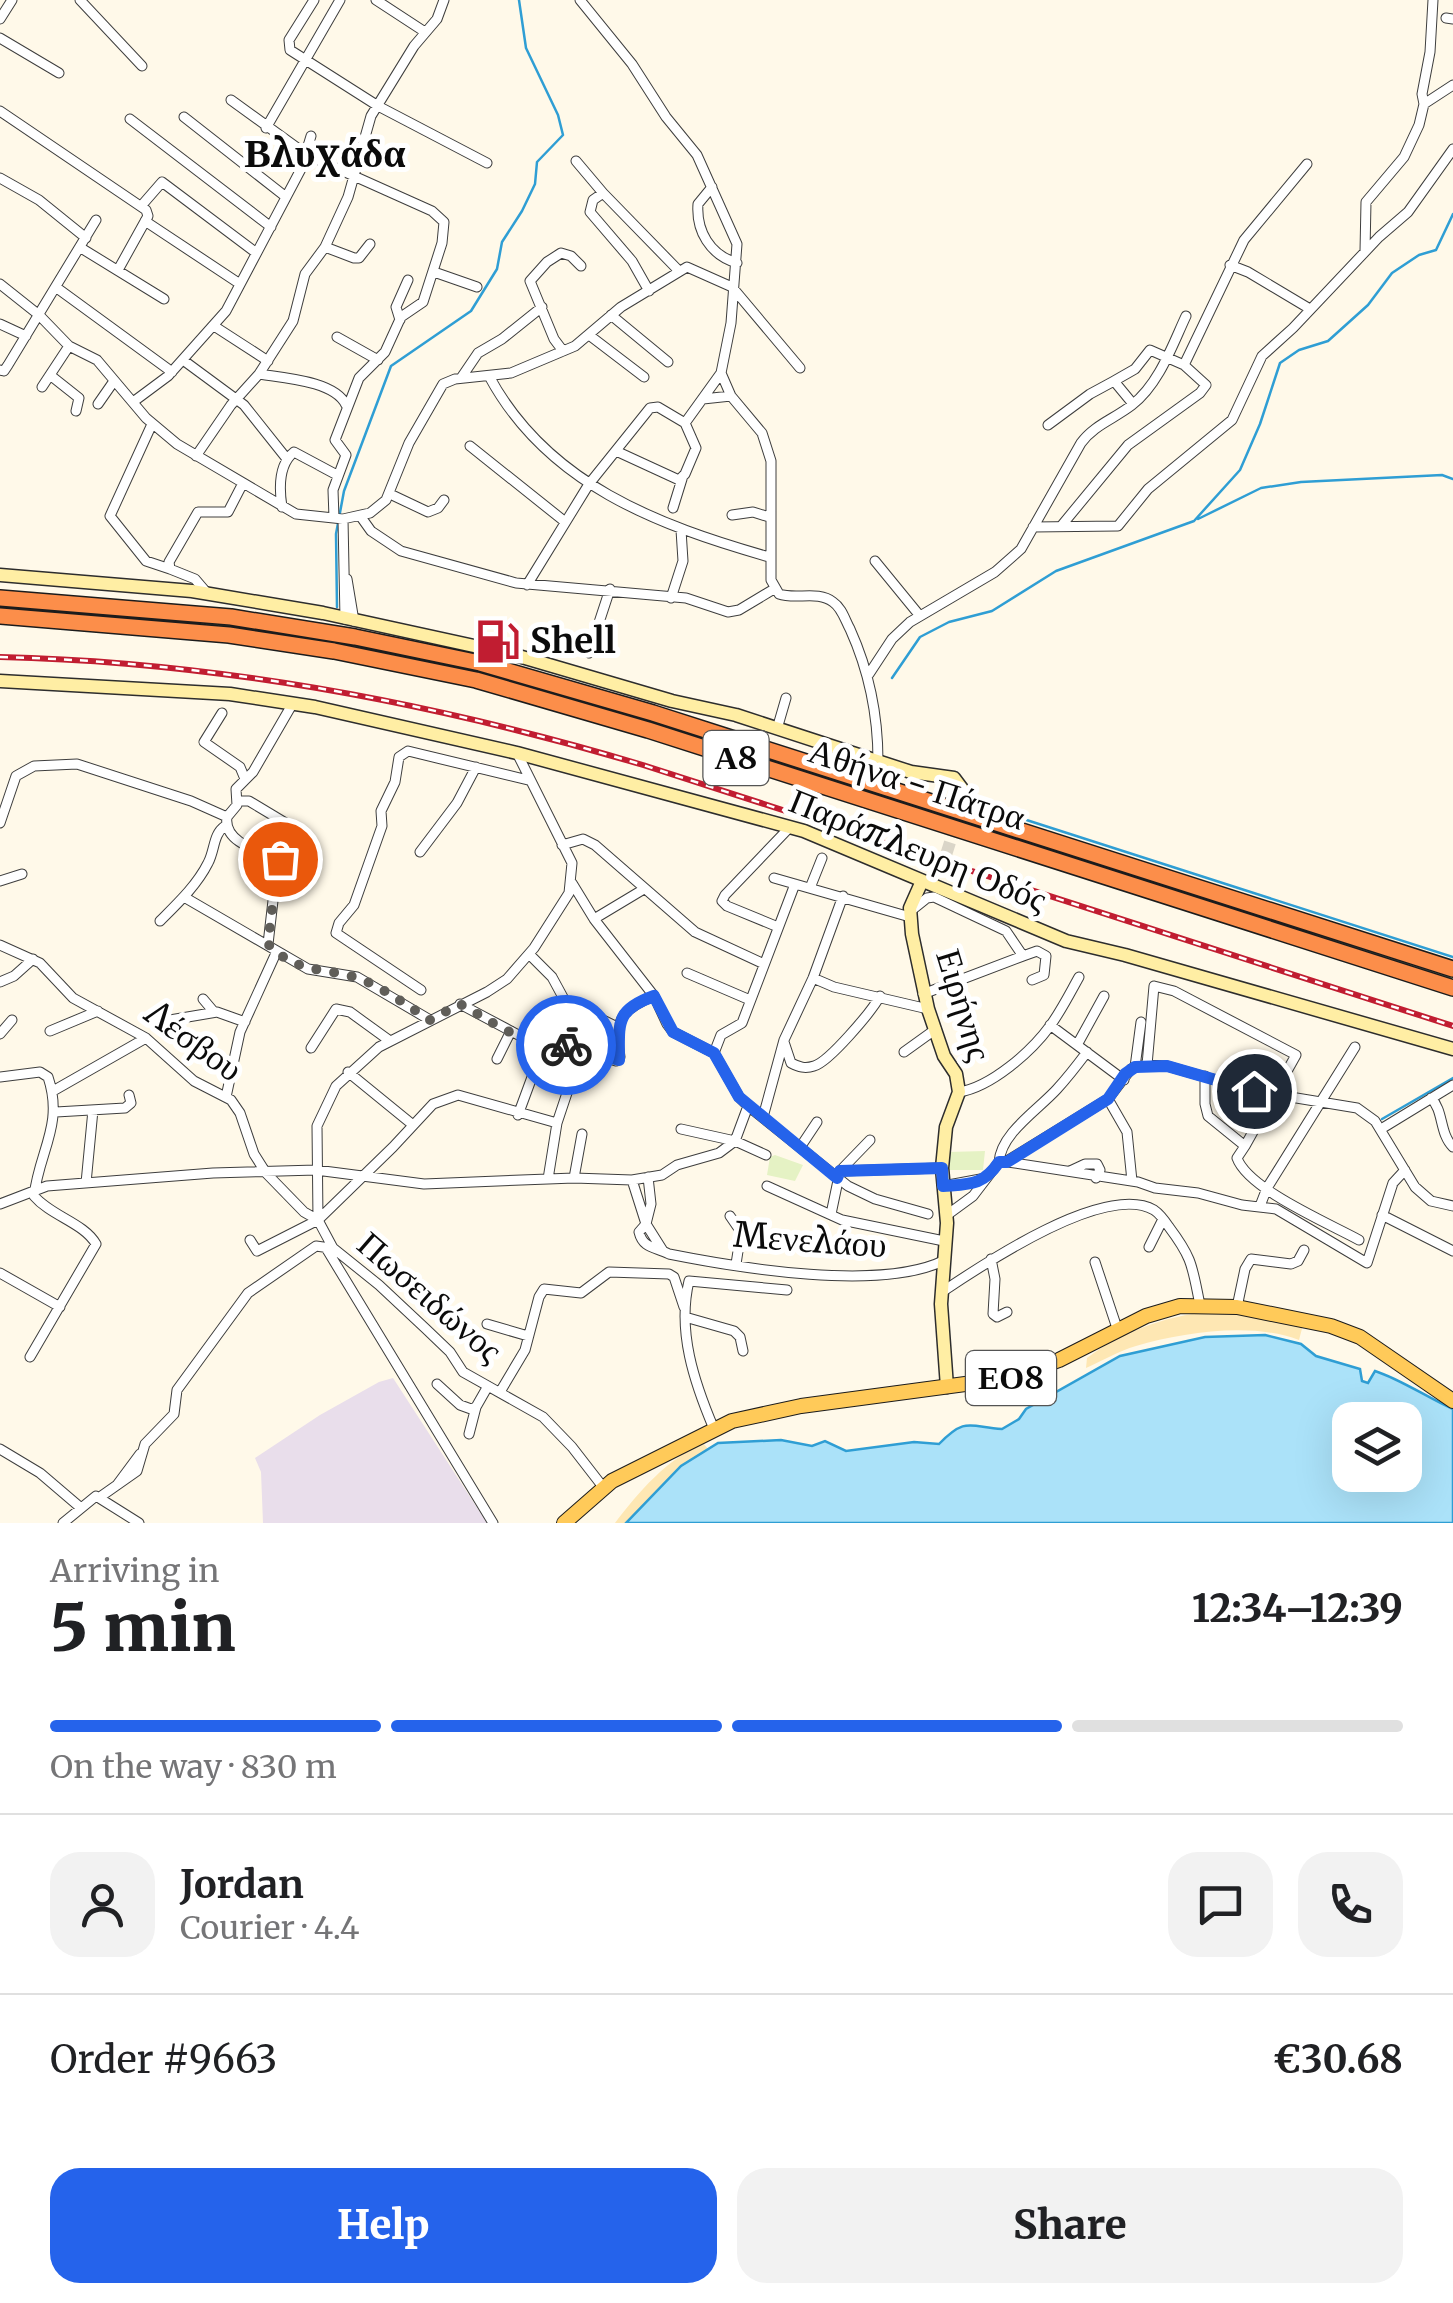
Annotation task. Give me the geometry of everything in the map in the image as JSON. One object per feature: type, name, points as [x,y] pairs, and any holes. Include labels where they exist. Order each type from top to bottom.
[{"type":"highway","name":"Αθήνα - Πάτρα","points":[[0,598],[231,617],[480,663],[653,712],[1453,969]]},
{"type":"highway","name":"Αθήνα - Πάτρα","points":[[0,616],[158,626],[229,635],[352,654],[476,680],[648,730],[1453,988]]},
{"type":"main road","name":"ΕΟ8","points":[[564,1523],[604,1486],[740,1419],[801,1406],[1018,1376],[1060,1360],[1156,1312],[1200,1305],[1289,1315],[1346,1331],[1453,1402]]},
{"type":"street","points":[[0,19],[12,0]]},
{"type":"street","points":[[81,0],[142,66]]},
{"type":"street","points":[[314,0],[287,46],[378,106],[488,163]]},
{"type":"street","points":[[266,128],[340,0]]},
{"type":"street","points":[[196,456],[268,362],[296,314],[305,274],[325,247],[353,177],[368,123],[441,12],[444,0]]},
{"type":"street","points":[[580,0],[697,155],[737,244],[732,323],[722,373],[685,423]]},
{"type":"street","points":[[1365,251],[1366,202],[1404,157],[1420,124],[1433,0]]},
{"type":"street","points":[[381,2],[426,32]]},
{"type":"street","points":[[0,38],[59,73]]},
{"type":"street","points":[[1424,104],[1453,85]]},
{"type":"street","points":[[232,100],[306,155],[441,216],[444,230],[434,272],[420,306],[400,320],[389,345],[359,378],[335,440],[346,455],[333,490],[350,620]]},
{"type":"street","points":[[0,111],[148,212],[118,270]]},
{"type":"street","points":[[184,117],[286,197]]},
{"type":"street","points":[[130,119],[271,227]]},
{"type":"street","points":[[134,402],[172,372],[214,326],[271,227],[306,155],[311,136]]},
{"type":"street","points":[[1033,527],[1118,526],[1148,489],[1232,420],[1262,356],[1422,196],[1453,148]]},
{"type":"street","points":[[576,161],[679,271]]},
{"type":"street","points":[[1184,365],[1250,229],[1307,164]]},
{"type":"street","points":[[0,178],[38,200],[118,270],[164,298]]},
{"type":"street","points":[[142,205],[162,182],[255,252]]},
{"type":"street","points":[[712,187],[698,204],[702,232],[712,249],[737,264]]},
{"type":"street","points":[[603,193],[593,200],[590,212],[632,262],[648,291]]},
{"type":"street","points":[[2,369],[40,315],[96,220]]},
{"type":"street","points":[[145,221],[240,284]]},
{"type":"street","points":[[325,247],[359,258],[370,244]]},
{"type":"street","points":[[563,351],[531,285],[536,273],[561,253],[581,266]]},
{"type":"street","points":[[1230,265],[1310,310]]},
{"type":"street","points":[[0,284],[40,315],[69,346],[97,360],[152,424],[196,456],[301,516],[362,517],[377,509],[390,494],[409,443],[440,388],[450,380],[518,370],[563,351],[611,315],[679,271],[692,267],[732,287],[800,368]]},
{"type":"street","points":[[434,272],[478,287]]},
{"type":"street","points":[[400,320],[396,308],[408,280]]},
{"type":"street","points":[[57,288],[172,372]]},
{"type":"street","points":[[461,378],[482,350],[542,307]]},
{"type":"street","points":[[611,315],[668,362]]},
{"type":"street","points":[[869,674],[892,639],[920,616],[1002,567],[1021,549],[1088,434],[1147,390],[1186,316]]},
{"type":"street","points":[[0,324],[26,336]]},
{"type":"street","points":[[214,326],[268,362]]},
{"type":"street","points":[[589,335],[644,377]]},
{"type":"street","points":[[337,337],[378,360]]},
{"type":"street","points":[[42,386],[69,346]]},
{"type":"street","points":[[1048,425],[1135,368],[1150,350],[1184,365],[1205,382],[1205,388],[1128,446],[1062,525]]},
{"type":"street","points":[[184,360],[237,398],[287,459]]},
{"type":"street","points":[[722,373],[731,396],[757,425],[768,448],[773,487],[768,558],[774,589],[788,598],[818,596],[832,601],[842,613],[869,674],[878,761]]},
{"type":"street","points":[[259,374],[316,384],[340,395],[346,406]]},
{"type":"street","points":[[50,376],[78,398],[80,406],[76,410]]},
{"type":"street","points":[[489,376],[524,430],[589,484],[681,530],[768,558]]},
{"type":"street","points":[[1114,381],[1133,404]]},
{"type":"street","points":[[98,404],[114,382]]},
{"type":"street","points":[[703,400],[731,396]]},
{"type":"street","points":[[527,585],[589,484],[653,405],[685,423],[696,448],[673,508]]},
{"type":"street","points":[[152,424],[110,516],[146,560],[194,579],[206,593]]},
{"type":"street","points":[[470,446],[564,521]]},
{"type":"street","points":[[616,451],[673,480],[682,478]]},
{"type":"street","points":[[282,506],[280,484],[287,459],[294,452],[337,476]]},
{"type":"street","points":[[170,569],[171,556],[198,512],[228,512],[243,483]]},
{"type":"street","points":[[390,494],[428,512],[444,500]]},
{"type":"street","points":[[732,515],[753,512],[769,517]]},
{"type":"street","points":[[362,517],[371,531],[401,551],[527,585],[690,598],[728,612],[739,610],[774,589]]},
{"type":"street","points":[[671,598],[683,561],[681,530]]},
{"type":"street","points":[[875,561],[920,616]]},
{"type":"street","name":"Παράπλευρη Οδός","points":[[0,575],[206,593],[515,654],[911,772],[954,778],[963,790],[963,802]]},
{"type":"street","points":[[589,653],[610,589]]},
{"type":"street","name":"Παράπλευρη Οδός","points":[[0,680],[200,691],[293,703],[516,753],[790,826],[1066,941],[1453,1049]]},
{"type":"street","points":[[777,729],[786,698]]},
{"type":"street","points":[[160,921],[184,897],[208,862],[217,832],[238,801],[236,789],[254,772],[293,703]]},
{"type":"street","points":[[222,713],[205,744],[240,767],[245,779]]},
{"type":"street","points":[[421,990],[335,930],[354,905],[382,826],[381,811],[396,782],[399,757],[408,751],[528,780]]},
{"type":"street","points":[[318,1220],[319,1119],[330,1095],[348,1072],[390,1041],[497,986],[529,954],[572,883],[572,863],[516,753]]},
{"type":"street","points":[[0,822],[16,776],[34,766],[62,762],[191,800],[226,822],[230,836],[280,859],[284,865],[274,892],[268,944]]},
{"type":"street","points":[[420,852],[457,803],[476,767]]},
{"type":"street","points":[[238,801],[249,802],[294,828]]},
{"type":"street","points":[[778,927],[722,901],[790,826]]},
{"type":"street","points":[[562,844],[583,838],[706,939],[764,964]]},
{"type":"street","points":[[810,888],[822,858]]},
{"type":"street","name":"Ειρήνης","points":[[941,872],[910,915],[928,1009],[944,1056],[956,1074],[959,1092],[946,1127],[942,1168],[947,1387]]},
{"type":"street","points":[[0,881],[22,874]]},
{"type":"street","points":[[774,878],[910,915],[918,904],[934,897],[1006,931],[1022,956]]},
{"type":"street","points":[[572,883],[594,919],[654,996],[673,1032],[714,1053],[748,1106],[874,1199],[928,1214]]},
{"type":"street","points":[[714,1053],[721,1035],[742,1023],[795,884]]},
{"type":"street","points":[[594,919],[644,889]]},
{"type":"street","points":[[763,1116],[784,1040],[814,978],[843,896]]},
{"type":"street","points":[[184,897],[268,944],[276,953],[308,969],[356,977],[430,1020]]},
{"type":"street","name":"Λέσβου","points":[[0,945],[33,959],[73,998],[146,1038],[194,1081],[226,1096],[240,1113],[254,1154],[266,1173],[304,1212],[318,1220]]},
{"type":"street","points":[[924,994],[1038,952],[1046,956],[1044,975],[1032,980]]},
{"type":"street","points":[[226,1096],[245,1022],[276,953]]},
{"type":"street","points":[[356,977],[366,954]]},
{"type":"street","points":[[529,954],[548,972],[565,1001],[618,1028]]},
{"type":"street","points":[[0,982],[14,976],[33,959]]},
{"type":"street","points":[[687,973],[750,1000]]},
{"type":"street","points":[[959,1092],[979,1086],[1011,1063],[1050,1026],[1080,976]]},
{"type":"street","points":[[814,978],[834,987],[928,1009]]},
{"type":"street","points":[[1141,1066],[1154,986],[1164,987],[1296,1055],[1238,1161],[1248,1176],[1359,1240]]},
{"type":"street","points":[[460,1004],[538,1043],[558,1042],[616,1061],[620,1057],[618,1028],[628,1008],[654,996]]},
{"type":"street","points":[[784,1040],[791,1062],[803,1067],[817,1066],[880,996]]},
{"type":"street","points":[[1003,1162],[1007,1141],[1058,1089],[1082,1048],[1104,996]]},
{"type":"street","points":[[203,999],[214,1012]]},
{"type":"street","points":[[558,1042],[560,1032],[552,1014],[565,1001]]},
{"type":"street","points":[[310,1048],[336,1009],[350,1012],[390,1041]]},
{"type":"street","points":[[50,1030],[98,1011]]},
{"type":"street","points":[[164,1021],[214,1012],[245,1022]]},
{"type":"street","points":[[0,1034],[12,1020]]},
{"type":"street","points":[[1141,1022],[1141,1066]]},
{"type":"street","points":[[1050,1026],[1124,1080]]},
{"type":"street","points":[[904,1052],[936,1030]]},
{"type":"street","points":[[497,1059],[511,1032]]},
{"type":"street","points":[[53,1091],[146,1038]]},
{"type":"street","points":[[1260,1206],[1267,1188],[1355,1047]]},
{"type":"street","points":[[946,1215],[973,1196],[1003,1162],[1108,1099],[1141,1066],[1167,1066],[1272,1095],[1352,1106],[1375,1120],[1416,1187],[1432,1201],[1453,1206]]},
{"type":"street","points":[[518,1115],[535,1069]]},
{"type":"street","points":[[348,1072],[413,1124]]},
{"type":"street","points":[[0,1077],[44,1073],[53,1091],[56,1112],[34,1196],[96,1240],[95,1249],[30,1357]]},
{"type":"street","points":[[1205,1076],[1208,1116],[1244,1146]]},
{"type":"street","points":[[548,1179],[557,1124],[572,1078]]},
{"type":"street","points":[[1382,1129],[1453,1085]]},
{"type":"street","points":[[56,1112],[125,1108],[131,1103],[130,1094]]},
{"type":"street","points":[[250,1240],[257,1251],[318,1220],[433,1104],[452,1095],[557,1124]]},
{"type":"street","points":[[1431,1098],[1437,1106],[1443,1135],[1453,1147]]},
{"type":"street","points":[[1108,1099],[1127,1132],[1132,1181]]},
{"type":"street","points":[[0,1204],[34,1189],[212,1173],[316,1170],[410,1184],[574,1178],[632,1180],[719,1153],[735,1141],[748,1106]]},
{"type":"street","points":[[86,1182],[94,1110]]},
{"type":"street","points":[[802,1146],[818,1122]]},
{"type":"street","points":[[681,1129],[735,1141],[766,1155]]},
{"type":"street","points":[[574,1178],[582,1134]]},
{"type":"street","points":[[831,1214],[838,1174],[870,1140]]},
{"type":"street","points":[[1003,1162],[1198,1192],[1283,1212],[1367,1263],[1393,1183],[1406,1170]]},
{"type":"street","points":[[838,1174],[942,1168]]},
{"type":"street","points":[[648,1177],[651,1204],[646,1224],[639,1232],[641,1240],[666,1253],[668,1274]]},
{"type":"street","points":[[943,1186],[988,1177]]},
{"type":"street","points":[[632,1180],[646,1224]]},
{"type":"street","points":[[767,1186],[871,1227],[944,1241]]},
{"type":"street","points":[[942,1292],[1061,1222],[1095,1210],[1126,1206],[1155,1210],[1189,1252],[1200,1305]]},
{"type":"street","points":[[1382,1215],[1453,1251]]},
{"type":"street","points":[[730,1216],[741,1232],[736,1264]]},
{"type":"street","points":[[1149,1247],[1164,1219]]},
{"type":"street","name":"Πωσειδώνος","points":[[318,1220],[329,1247],[379,1285],[441,1343],[463,1372],[551,1424],[604,1486]]},
{"type":"street","points":[[63,1523],[92,1498],[115,1488],[137,1470],[150,1438],[171,1419],[177,1390],[248,1292],[316,1246],[329,1247],[493,1523]]},
{"type":"street","points":[[1237,1307],[1251,1258],[1291,1264],[1298,1262],[1304,1250]]},
{"type":"street","name":"Μενελάου","points":[[666,1253],[837,1276],[920,1270],[945,1260]]},
{"type":"street","points":[[991,1260],[995,1279],[993,1314],[997,1317],[1007,1312]]},
{"type":"street","points":[[1095,1262],[1118,1331]]},
{"type":"street","points":[[500,1392],[521,1357],[544,1290],[581,1293],[610,1272],[668,1274],[674,1276],[684,1312],[690,1363],[714,1429]]},
{"type":"street","points":[[0,1273],[60,1307]]},
{"type":"street","points":[[684,1312],[692,1279],[787,1290]]},
{"type":"street","points":[[684,1312],[734,1332],[740,1338],[742,1351]]},
{"type":"street","points":[[487,1324],[528,1336]]},
{"type":"street","points":[[437,1384],[460,1405],[476,1406]]},
{"type":"street","points":[[468,1434],[476,1406],[488,1386]]},
{"type":"street","points":[[0,1449],[40,1473],[81,1508]]},
{"type":"street","points":[[100,1497],[121,1518],[138,1523]]},
{"type":"shaded area","points":[[393,1378],[487,1523],[263,1523],[261,1472],[255,1458],[320,1415]]},
{"type":"green space","points":[[0,606],[231,624],[390,651],[495,674],[669,725],[1453,977],[1453,981],[667,729],[495,678],[230,628]]},
{"type":"green space","points":[[985,1151],[983,1170],[946,1170],[948,1152]]},
{"type":"green space","points":[[775,1155],[803,1165],[795,1181],[767,1175],[770,1157]]},
{"type":"sand","points":[[1219,1311],[1304,1321],[1299,1340],[1260,1331],[1196,1333],[1136,1346],[1086,1368],[1087,1358],[1133,1331],[1167,1319]]},
{"type":"sand","points":[[704,1444],[708,1449],[680,1466],[626,1523],[615,1523],[666,1467]]},
{"type":"water","points":[[1265,1335],[1301,1344],[1316,1356],[1360,1369],[1362,1381],[1368,1383],[1375,1371],[1394,1379],[1453,1409],[1453,1523],[626,1523],[681,1466],[718,1443],[781,1440],[812,1446],[825,1441],[846,1451],[914,1442],[939,1444],[962,1426],[1002,1429],[1019,1419],[1026,1409],[1120,1356],[1205,1337]]},
{"type":"waterway","points":[[337,607],[336,534],[344,491],[391,366],[471,311],[497,269],[502,242],[535,184],[537,162],[563,135],[558,115],[526,48],[519,0]]},
{"type":"waterway","points":[[892,678],[920,637],[949,622],[992,611],[1056,571],[1194,521],[1240,470],[1280,363],[1299,350],[1328,341],[1368,305],[1392,273],[1419,255],[1436,250],[1453,214]]},
{"type":"waterway","points":[[1198,519],[1261,488],[1301,482],[1442,475],[1453,479]]},
{"type":"waterway","points":[[980,805],[1453,957]]},
{"type":"waterway","points":[[1382,1119],[1453,1078]]},
{"type":"tunnel","points":[[941,871],[962,804]]},
{"type":"railway","points":[[0,657],[164,667],[325,689],[564,742],[1453,1026]]},
{"type":"way so far","points":[[280,859],[284,865],[274,892],[268,944],[276,953],[308,969],[356,977],[430,1020],[460,1004],[524,1038],[566,1045]]},
{"type":"place","name":"Shell","points":[[497,641]]},
{"type":"district","name":"Βλυχάδα","points":[[325,153]]},
{"type":"route","points":[[566,1045],[619,1060],[619,1022],[628,1008],[654,996],[673,1032],[714,1053],[739,1097],[837,1178],[840,1171],[942,1168],[943,1186],[988,1177],[999,1162],[1007,1162],[1108,1099],[1125,1074],[1135,1067],[1167,1066],[1254,1091]]}]
